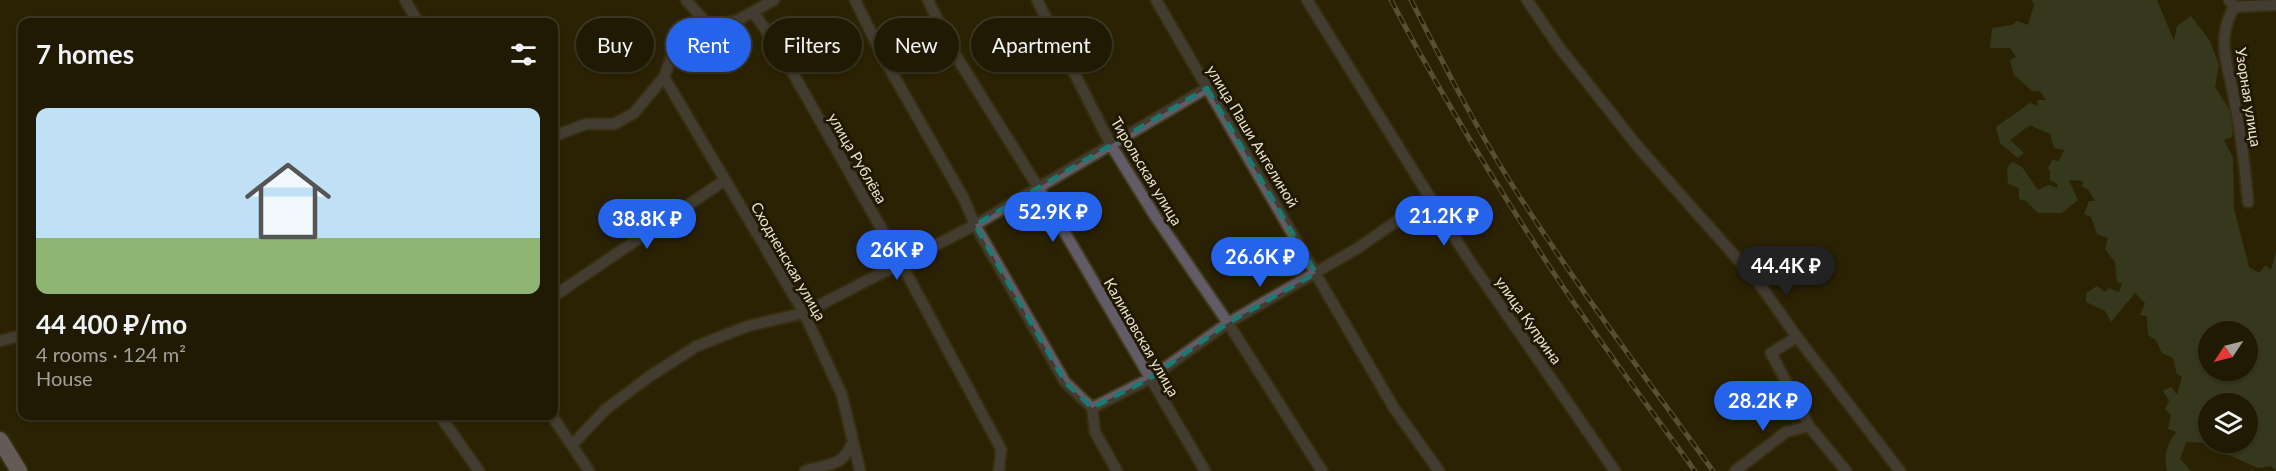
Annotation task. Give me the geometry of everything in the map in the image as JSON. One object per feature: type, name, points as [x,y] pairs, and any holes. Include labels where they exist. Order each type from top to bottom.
[{"type":"highway","points":[[0,440],[19,471]]},
{"type":"street","points":[[405,0],[416,18]]},
{"type":"street","points":[[686,0],[702,18]]},
{"type":"street","points":[[742,18],[774,0]]},
{"type":"street","points":[[855,0],[883,57],[964,199],[975,225],[1065,382],[1092,408],[1095,432],[1117,471]]},
{"type":"street","name":"Калиновская улица","points":[[928,0],[953,51],[1038,188],[1149,380],[1205,471]]},
{"type":"street","name":"Тирольская улица","points":[[1037,0],[1111,145],[1322,471]]},
{"type":"street","name":"улица Паши Ангелиной","points":[[1156,0],[1394,408],[1439,471]]},
{"type":"street","name":"улица Куприна","points":[[1306,0],[1467,257],[1615,471]]},
{"type":"street","points":[[1527,0],[1559,46],[1639,148],[1758,282],[1797,337],[1900,471]]},
{"type":"street","points":[[2232,3],[2276,5]]},
{"type":"street","name":"Узорная улица","points":[[2232,3],[2224,34],[2225,63],[2246,170],[2248,202]]},
{"type":"street","name":"улица Рублёва","points":[[753,12],[778,47],[901,263],[1001,449],[999,471]]},
{"type":"street","points":[[558,134],[586,124],[614,124],[634,113],[666,72]]},
{"type":"street","name":"Сходненская улица","points":[[664,77],[804,313],[842,395],[860,471]]},
{"type":"street","points":[[572,445],[606,409],[650,376],[697,346],[748,326],[804,313],[975,225],[1207,88]]},
{"type":"street","points":[[558,293],[725,180]]},
{"type":"street","points":[[1092,408],[1149,380],[1228,323],[1358,249],[1424,202],[1434,204]]},
{"type":"street","points":[[0,341],[18,336]]},
{"type":"street","points":[[1797,337],[1771,353],[1809,426],[1846,471]]},
{"type":"street","points":[[443,420],[479,471]]},
{"type":"street","points":[[555,420],[590,471]]},
{"type":"street","points":[[1736,471],[1786,432],[1809,426]]},
{"type":"street","points":[[805,471],[841,461],[848,453],[852,442]]},
{"type":"highlighted area","points":[[1207,88],[1316,273],[1228,323],[1149,379],[1092,408],[1065,382],[975,225]]},
{"type":"green space","points":[[2032,0],[2157,0],[2174,41],[2177,26],[2191,16],[2210,41],[2219,65],[2215,87],[2234,117],[2232,137],[2224,140],[2233,158],[2234,209],[2249,267],[2259,273],[2266,265],[2271,270],[2276,252],[2276,471],[2271,466],[2258,468],[2224,453],[2258,453],[2258,393],[2198,393],[2198,443],[2186,442],[2180,459],[2191,471],[2167,471],[2167,450],[2177,432],[2168,429],[2171,415],[2165,409],[2169,401],[2163,391],[2171,387],[2177,395],[2182,377],[2177,374],[2173,358],[2162,353],[2156,340],[2148,335],[2147,316],[2140,315],[2145,303],[2135,293],[2111,322],[2105,311],[2086,302],[2086,293],[2097,286],[2105,292],[2109,288],[2119,292],[2122,284],[2117,281],[2115,262],[2105,249],[2108,238],[2097,234],[2091,217],[2084,214],[2089,201],[2095,201],[2088,189],[2082,187],[2083,181],[2069,180],[2078,200],[2062,213],[2038,213],[2026,201],[2019,199],[2019,188],[2008,184],[2007,168],[2012,162],[2022,167],[2038,190],[2048,185],[2057,188],[2058,184],[2050,180],[2048,168],[2052,160],[2059,161],[2064,150],[2054,148],[2050,134],[2030,125],[2010,140],[2024,153],[2018,158],[2000,143],[1996,127],[2030,103],[2038,106],[2037,100],[2046,100],[2040,91],[2032,91],[2014,75],[2010,60],[2016,57],[2010,48],[1990,48],[1992,28],[2012,25],[2017,21],[2028,25],[2034,5]]},
{"type":"railway","points":[[1391,0],[1450,106],[1535,244],[1591,327],[1695,471]]},
{"type":"railway","points":[[1411,0],[1470,114],[1509,180],[1583,291],[1713,471]]}]
